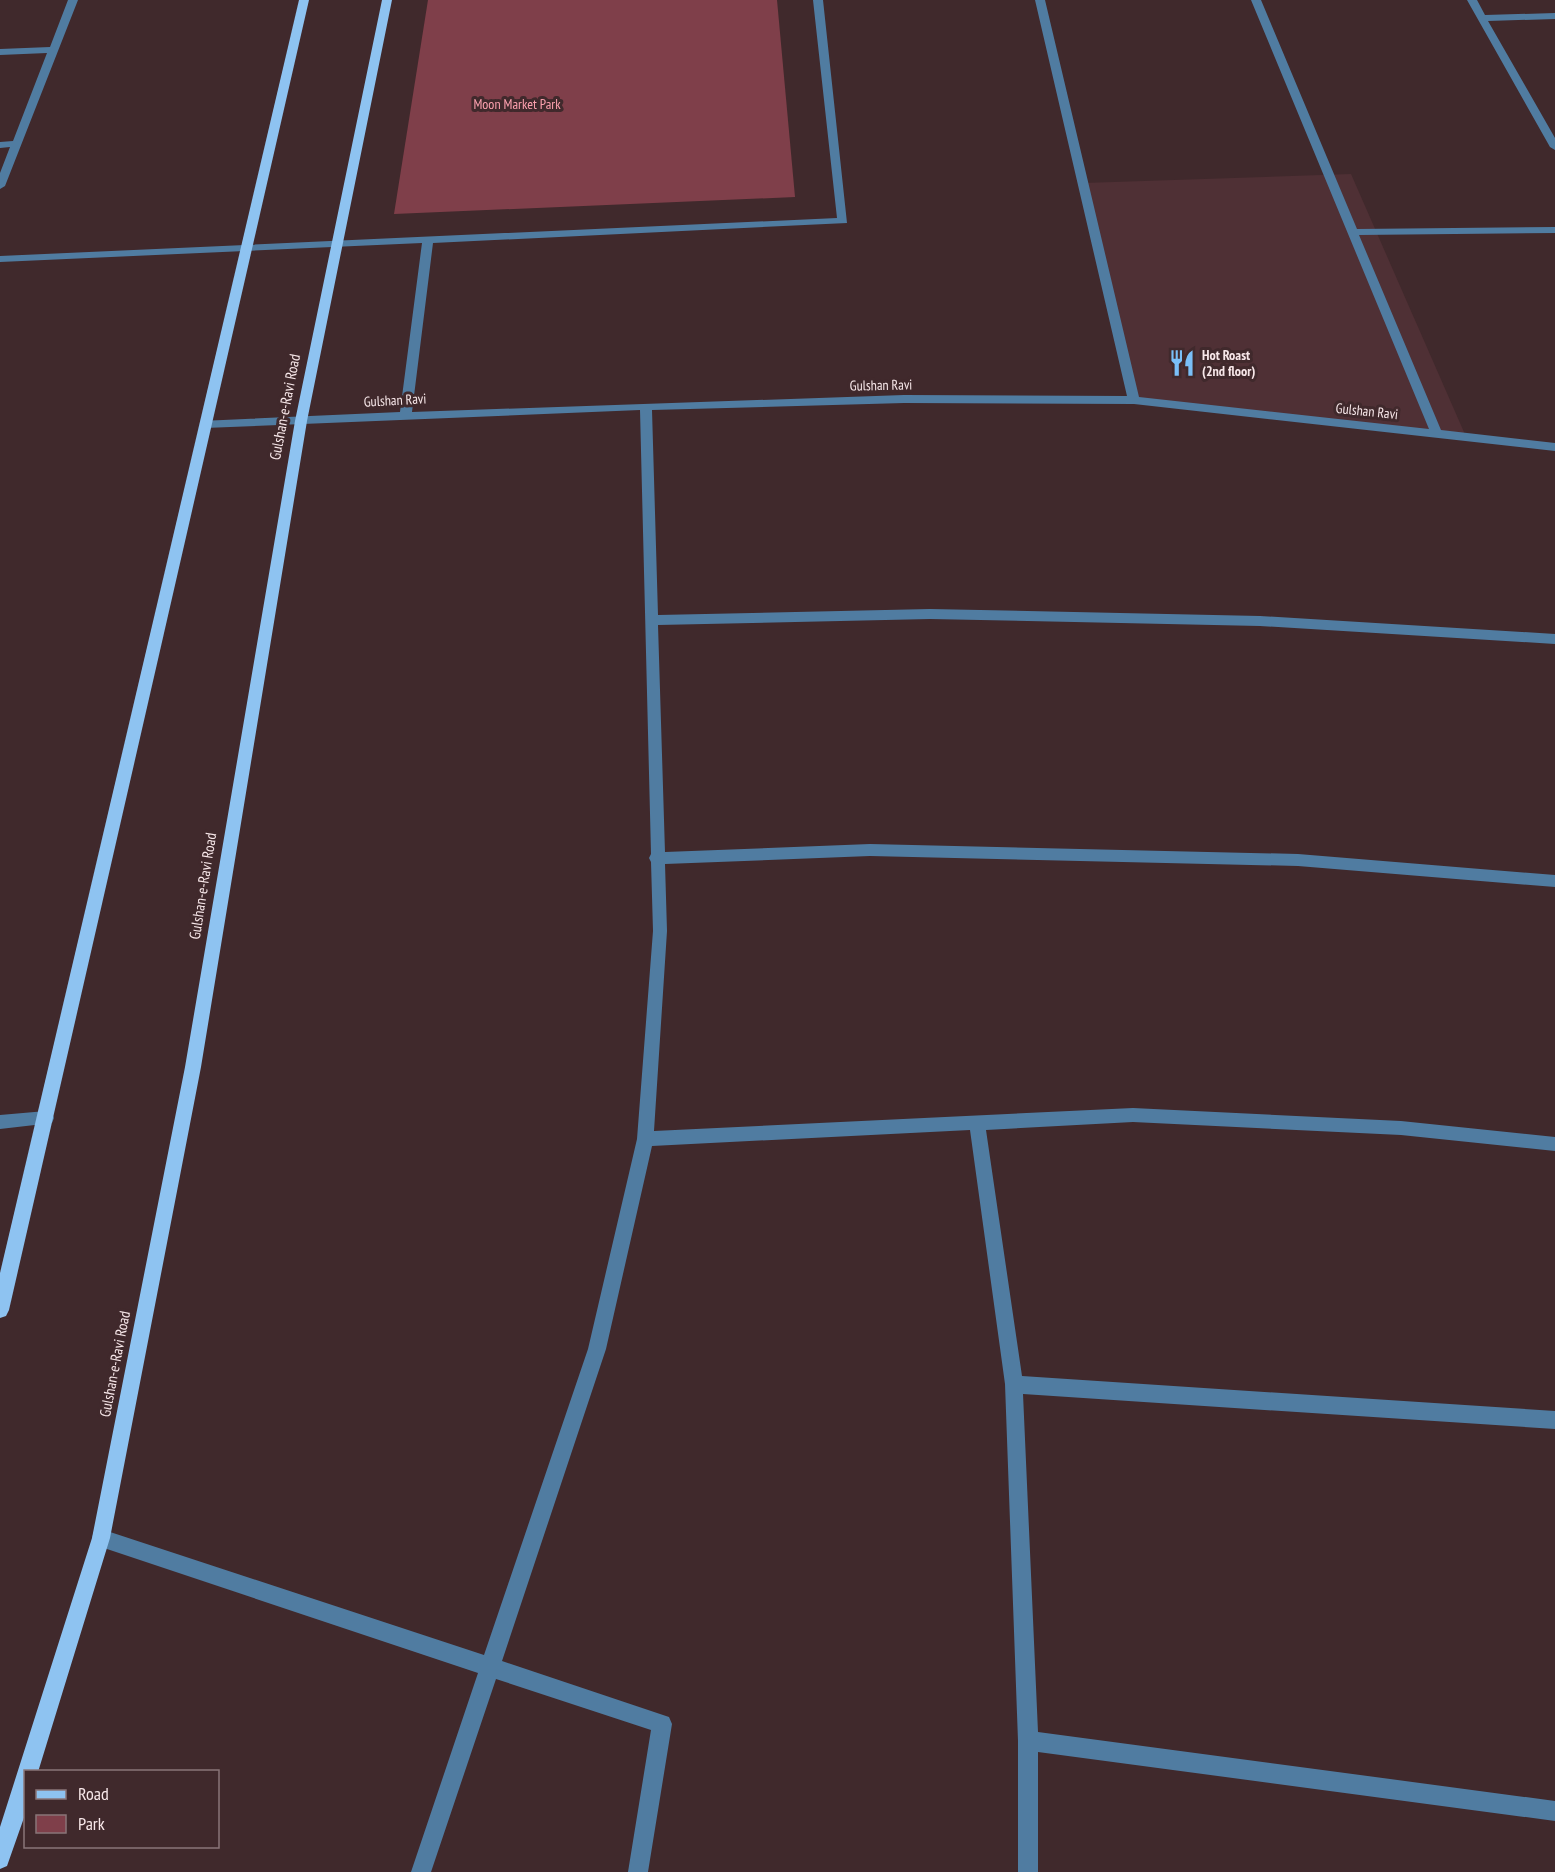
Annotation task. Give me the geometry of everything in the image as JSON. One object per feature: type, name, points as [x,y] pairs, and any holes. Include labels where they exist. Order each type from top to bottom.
[{"type":"main road","points":[[0,1310],[304,0]]},
{"type":"main road","name":"Gulshan-e-Ravi Road","points":[[29,1770],[101,1538],[193,1066],[301,421],[339,244],[387,0]]},
{"type":"main road","points":[[0,1859],[24,1784]]},
{"type":"street","points":[[0,186],[73,0]]},
{"type":"street","points":[[0,259],[843,221],[818,0]]},
{"type":"street","points":[[1040,0],[1134,400]]},
{"type":"street","points":[[1256,0],[1437,434]]},
{"type":"street","points":[[1472,0],[1555,147]]},
{"type":"street","points":[[1482,18],[1555,16]]},
{"type":"street","points":[[0,52],[53,50]]},
{"type":"street","points":[[1538,117],[1555,116]]},
{"type":"street","points":[[0,145],[16,144]]},
{"type":"street","points":[[1352,232],[1555,230]]},
{"type":"street","points":[[406,414],[428,239]]},
{"type":"street","name":"Gulshan Ravi","points":[[205,424],[406,414],[904,399],[1134,400],[1555,447]]},
{"type":"street","points":[[421,1872],[597,1349],[645,1139],[660,931],[656,858],[653,620],[646,406]]},
{"type":"street","points":[[653,620],[930,614],[1236,620],[1555,639]]},
{"type":"street","points":[[656,858],[870,850],[1298,860],[1555,881]]},
{"type":"street","points":[[645,1139],[977,1125],[1133,1115],[1401,1128],[1555,1144]]},
{"type":"street","points":[[0,1122],[46,1118]]},
{"type":"street","points":[[977,1125],[1014,1384],[1028,1741],[1028,1872]]},
{"type":"street","points":[[1014,1384],[1555,1420]]},
{"type":"street","points":[[101,1538],[489,1669],[662,1724],[638,1872]]},
{"type":"street","points":[[1028,1741],[1555,1811]]},
{"type":"shaded area","points":[[1351,174],[1467,439],[1134,400],[1084,183]]},
{"type":"green space","name":"Moon Market Park","points":[[428,0],[777,0],[795,197],[394,214]]},
{"type":"place","name":"Hot Roast (2nd floor)","points":[[1182,363]]}]
